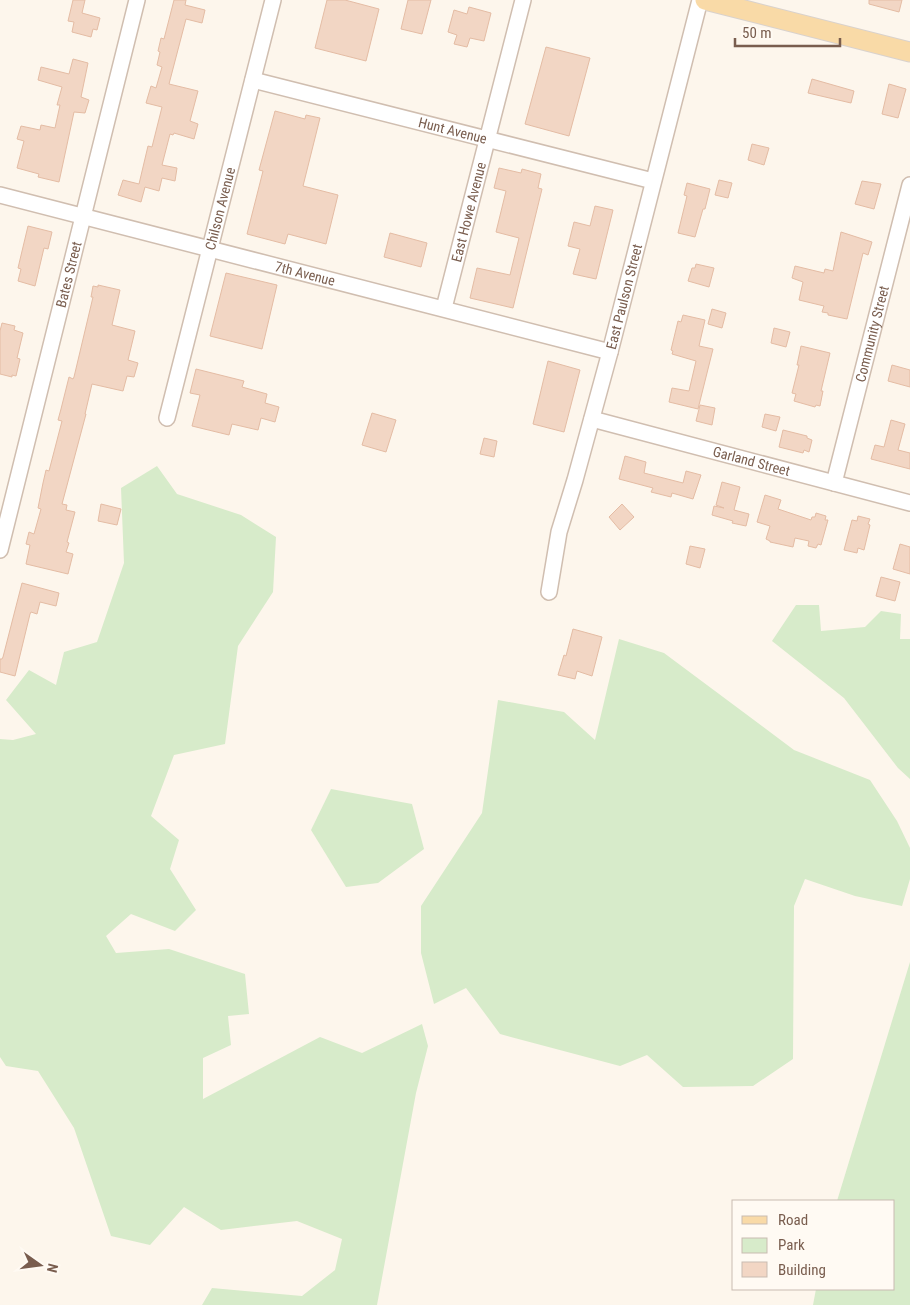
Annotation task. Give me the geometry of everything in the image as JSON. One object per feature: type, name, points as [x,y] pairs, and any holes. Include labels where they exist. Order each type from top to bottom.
[{"type":"main road","points":[[705,0],[738,4],[910,52]]},
{"type":"street","name":"Bates Street","points":[[0,550],[137,0]]},
{"type":"street","name":"Chilson Avenue","points":[[167,418],[273,0]]},
{"type":"street","name":"East Howe Avenue","points":[[444,308],[486,138],[523,0]]},
{"type":"street","name":"East Paulson Street","points":[[548,592],[559,532],[610,352],[700,0]]},
{"type":"street","name":"Hunt Avenue","points":[[253,80],[653,181]]},
{"type":"street","name":"Community Street","points":[[834,483],[910,185]]},
{"type":"street","name":"7th Avenue","points":[[0,195],[610,352]]},
{"type":"street","name":"Garland Street","points":[[592,419],[910,503]]},
{"type":"green space","points":[[157,466],[177,494],[241,515],[276,537],[273,592],[238,646],[225,744],[174,755],[151,816],[179,840],[170,869],[196,910],[175,931],[131,914],[106,936],[116,953],[169,949],[245,974],[249,1014],[228,1016],[231,1045],[203,1058],[203,1099],[320,1037],[362,1053],[422,1024],[428,1046],[416,1093],[377,1305],[202,1305],[212,1288],[302,1296],[335,1270],[342,1239],[297,1221],[221,1230],[184,1207],[150,1245],[111,1236],[74,1128],[38,1071],[6,1066],[0,1057],[0,739],[13,740],[36,734],[6,700],[29,670],[56,685],[64,652],[97,642],[124,563],[121,488]]},
{"type":"green space","points":[[796,605],[819,605],[821,631],[865,627],[881,611],[901,614],[900,639],[910,639],[910,779],[898,768],[844,698],[772,641]]},
{"type":"green space","points":[[619,639],[664,653],[794,750],[870,780],[897,821],[910,848],[910,879],[902,906],[855,896],[805,879],[794,906],[793,1059],[753,1086],[683,1087],[647,1055],[620,1066],[500,1034],[466,988],[434,1004],[421,953],[421,906],[482,813],[498,700],[564,712],[595,740]]},
{"type":"green space","points":[[331,789],[412,804],[424,849],[378,883],[346,887],[311,830]]},
{"type":"green space","points":[[910,962],[910,1305],[813,1305],[816,1290],[895,1290],[895,1200],[837,1200]]},
{"type":"building","points":[[73,0],[85,0],[82,13],[100,18],[97,30],[93,29],[91,37],[72,32],[74,22],[68,21]]},
{"type":"building","points":[[174,0],[186,0],[185,5],[205,10],[202,23],[186,19],[169,84],[198,91],[190,121],[198,124],[194,139],[174,133],[173,135],[170,134],[162,165],[177,168],[175,181],[162,178],[159,191],[145,187],[141,202],[118,195],[123,180],[139,184],[148,146],[152,147],[162,107],[146,103],[151,86],[156,88],[162,67],[157,65],[160,52],[158,51],[161,38],[164,39]]},
{"type":"building","points":[[327,0],[345,0],[379,9],[366,61],[315,48]]},
{"type":"building","points":[[408,0],[431,0],[422,34],[401,29]]},
{"type":"building","points":[[869,0],[902,0],[899,12],[869,4]]},
{"type":"building","points":[[469,7],[491,13],[484,41],[470,38],[467,47],[454,44],[457,35],[448,32],[454,10],[467,14]]},
{"type":"building","points":[[546,47],[590,58],[569,136],[525,124]]},
{"type":"building","points":[[73,59],[88,63],[81,97],[89,100],[85,113],[74,112],[59,182],[38,177],[39,174],[17,168],[24,141],[17,139],[21,126],[40,130],[41,125],[55,128],[60,105],[57,105],[62,87],[38,80],[41,67],[69,74]]},
{"type":"building","points":[[812,79],[854,91],[851,103],[808,93]]},
{"type":"building","points":[[889,84],[906,89],[898,118],[882,114]]},
{"type":"building","points":[[275,111],[305,119],[306,115],[320,118],[303,186],[338,195],[326,244],[288,234],[285,244],[247,234],[263,171],[259,170]]},
{"type":"building","points":[[752,144],[769,148],[764,165],[748,160]]},
{"type":"building","points":[[499,168],[521,173],[522,169],[541,174],[538,188],[542,189],[513,308],[470,298],[477,268],[510,275],[519,238],[496,232],[506,191],[494,188]]},
{"type":"building","points":[[719,180],[732,183],[728,198],[715,195]]},
{"type":"building","points":[[862,181],[881,184],[874,209],[855,204]]},
{"type":"building","points":[[687,183],[710,189],[695,237],[678,233],[687,196],[684,195]]},
{"type":"building","points":[[595,206],[613,210],[596,279],[573,274],[580,249],[568,246],[574,222],[590,226]]},
{"type":"building","points":[[28,226],[52,232],[48,249],[44,248],[35,286],[18,281],[21,269],[18,268]]},
{"type":"building","points":[[841,232],[872,242],[868,255],[863,253],[847,319],[822,312],[824,306],[799,300],[803,282],[792,278],[795,266],[824,273],[825,269],[833,271]]},
{"type":"building","points":[[390,233],[427,243],[421,267],[384,257]]},
{"type":"building","points":[[696,264],[714,268],[709,287],[688,281],[692,268],[695,268]]},
{"type":"building","points":[[226,273],[277,285],[262,349],[210,336]]},
{"type":"building","points":[[98,285],[120,290],[112,325],[135,331],[128,360],[138,363],[134,377],[127,376],[123,391],[92,384],[62,504],[67,505],[66,510],[75,512],[67,542],[69,543],[66,552],[73,554],[68,574],[26,564],[30,545],[26,544],[29,532],[34,534],[41,509],[38,508],[46,470],[49,471],[62,421],[58,420],[69,377],[73,379],[74,377],[93,297],[91,297],[93,286],[98,287]]},
{"type":"building","points":[[712,309],[726,313],[722,328],[708,324]]},
{"type":"building","points":[[683,315],[705,320],[699,346],[713,349],[698,409],[669,402],[672,388],[689,391],[696,361],[672,354],[673,351],[671,350],[678,321],[681,322]]},
{"type":"building","points":[[2,323],[15,326],[14,330],[23,333],[17,358],[20,359],[16,376],[12,375],[12,377],[0,374],[0,331]]},
{"type":"building","points":[[774,328],[790,332],[786,347],[771,343]]},
{"type":"building","points":[[801,346],[830,353],[821,391],[823,391],[820,406],[816,405],[815,407],[794,401],[796,394],[792,393],[799,365],[797,365]]},
{"type":"building","points":[[548,361],[580,370],[564,432],[533,424]]},
{"type":"building","points":[[892,365],[910,370],[910,387],[888,381]]},
{"type":"building","points":[[196,369],[244,381],[242,387],[267,394],[265,403],[279,407],[275,422],[261,418],[258,430],[232,424],[229,435],[192,426],[200,395],[190,393]]},
{"type":"building","points":[[700,405],[715,408],[712,425],[696,421]]},
{"type":"building","points":[[372,413],[396,420],[386,452],[362,445]]},
{"type":"building","points":[[765,414],[780,417],[776,431],[762,427]]},
{"type":"building","points":[[891,420],[905,424],[898,450],[910,453],[910,469],[871,459],[875,445],[884,447]]},
{"type":"building","points":[[783,430],[807,436],[807,438],[812,440],[809,452],[804,450],[803,453],[779,447]]},
{"type":"building","points":[[484,438],[497,441],[494,457],[480,454]]},
{"type":"building","points":[[625,456],[646,462],[644,473],[683,483],[686,471],[701,475],[693,499],[672,493],[671,497],[651,492],[653,488],[619,479]]},
{"type":"building","points":[[722,482],[740,487],[734,510],[749,514],[746,526],[712,515],[714,506],[724,508],[716,505]]},
{"type":"building","points":[[765,495],[781,500],[778,509],[811,520],[812,517],[815,517],[816,513],[826,516],[825,520],[828,520],[821,545],[818,544],[816,548],[808,546],[809,541],[795,538],[793,547],[770,542],[766,539],[770,526],[757,522]]},
{"type":"building","points":[[101,504],[121,509],[117,525],[98,521]]},
{"type":"building","points":[[622,504],[634,517],[620,530],[609,517]]},
{"type":"building","points":[[858,516],[870,519],[868,524],[870,525],[864,550],[858,548],[857,553],[844,550],[852,520],[857,521]]},
{"type":"building","points":[[900,544],[910,547],[910,574],[893,569]]},
{"type":"building","points":[[690,546],[705,549],[700,568],[686,564]]},
{"type":"building","points":[[881,577],[900,582],[895,601],[876,596]]},
{"type":"building","points":[[22,583],[59,593],[56,606],[40,602],[37,614],[31,612],[15,676],[0,672],[0,659],[3,657]]},
{"type":"building","points":[[573,629],[602,637],[592,676],[577,671],[575,679],[558,675],[564,655],[566,656]]}]
